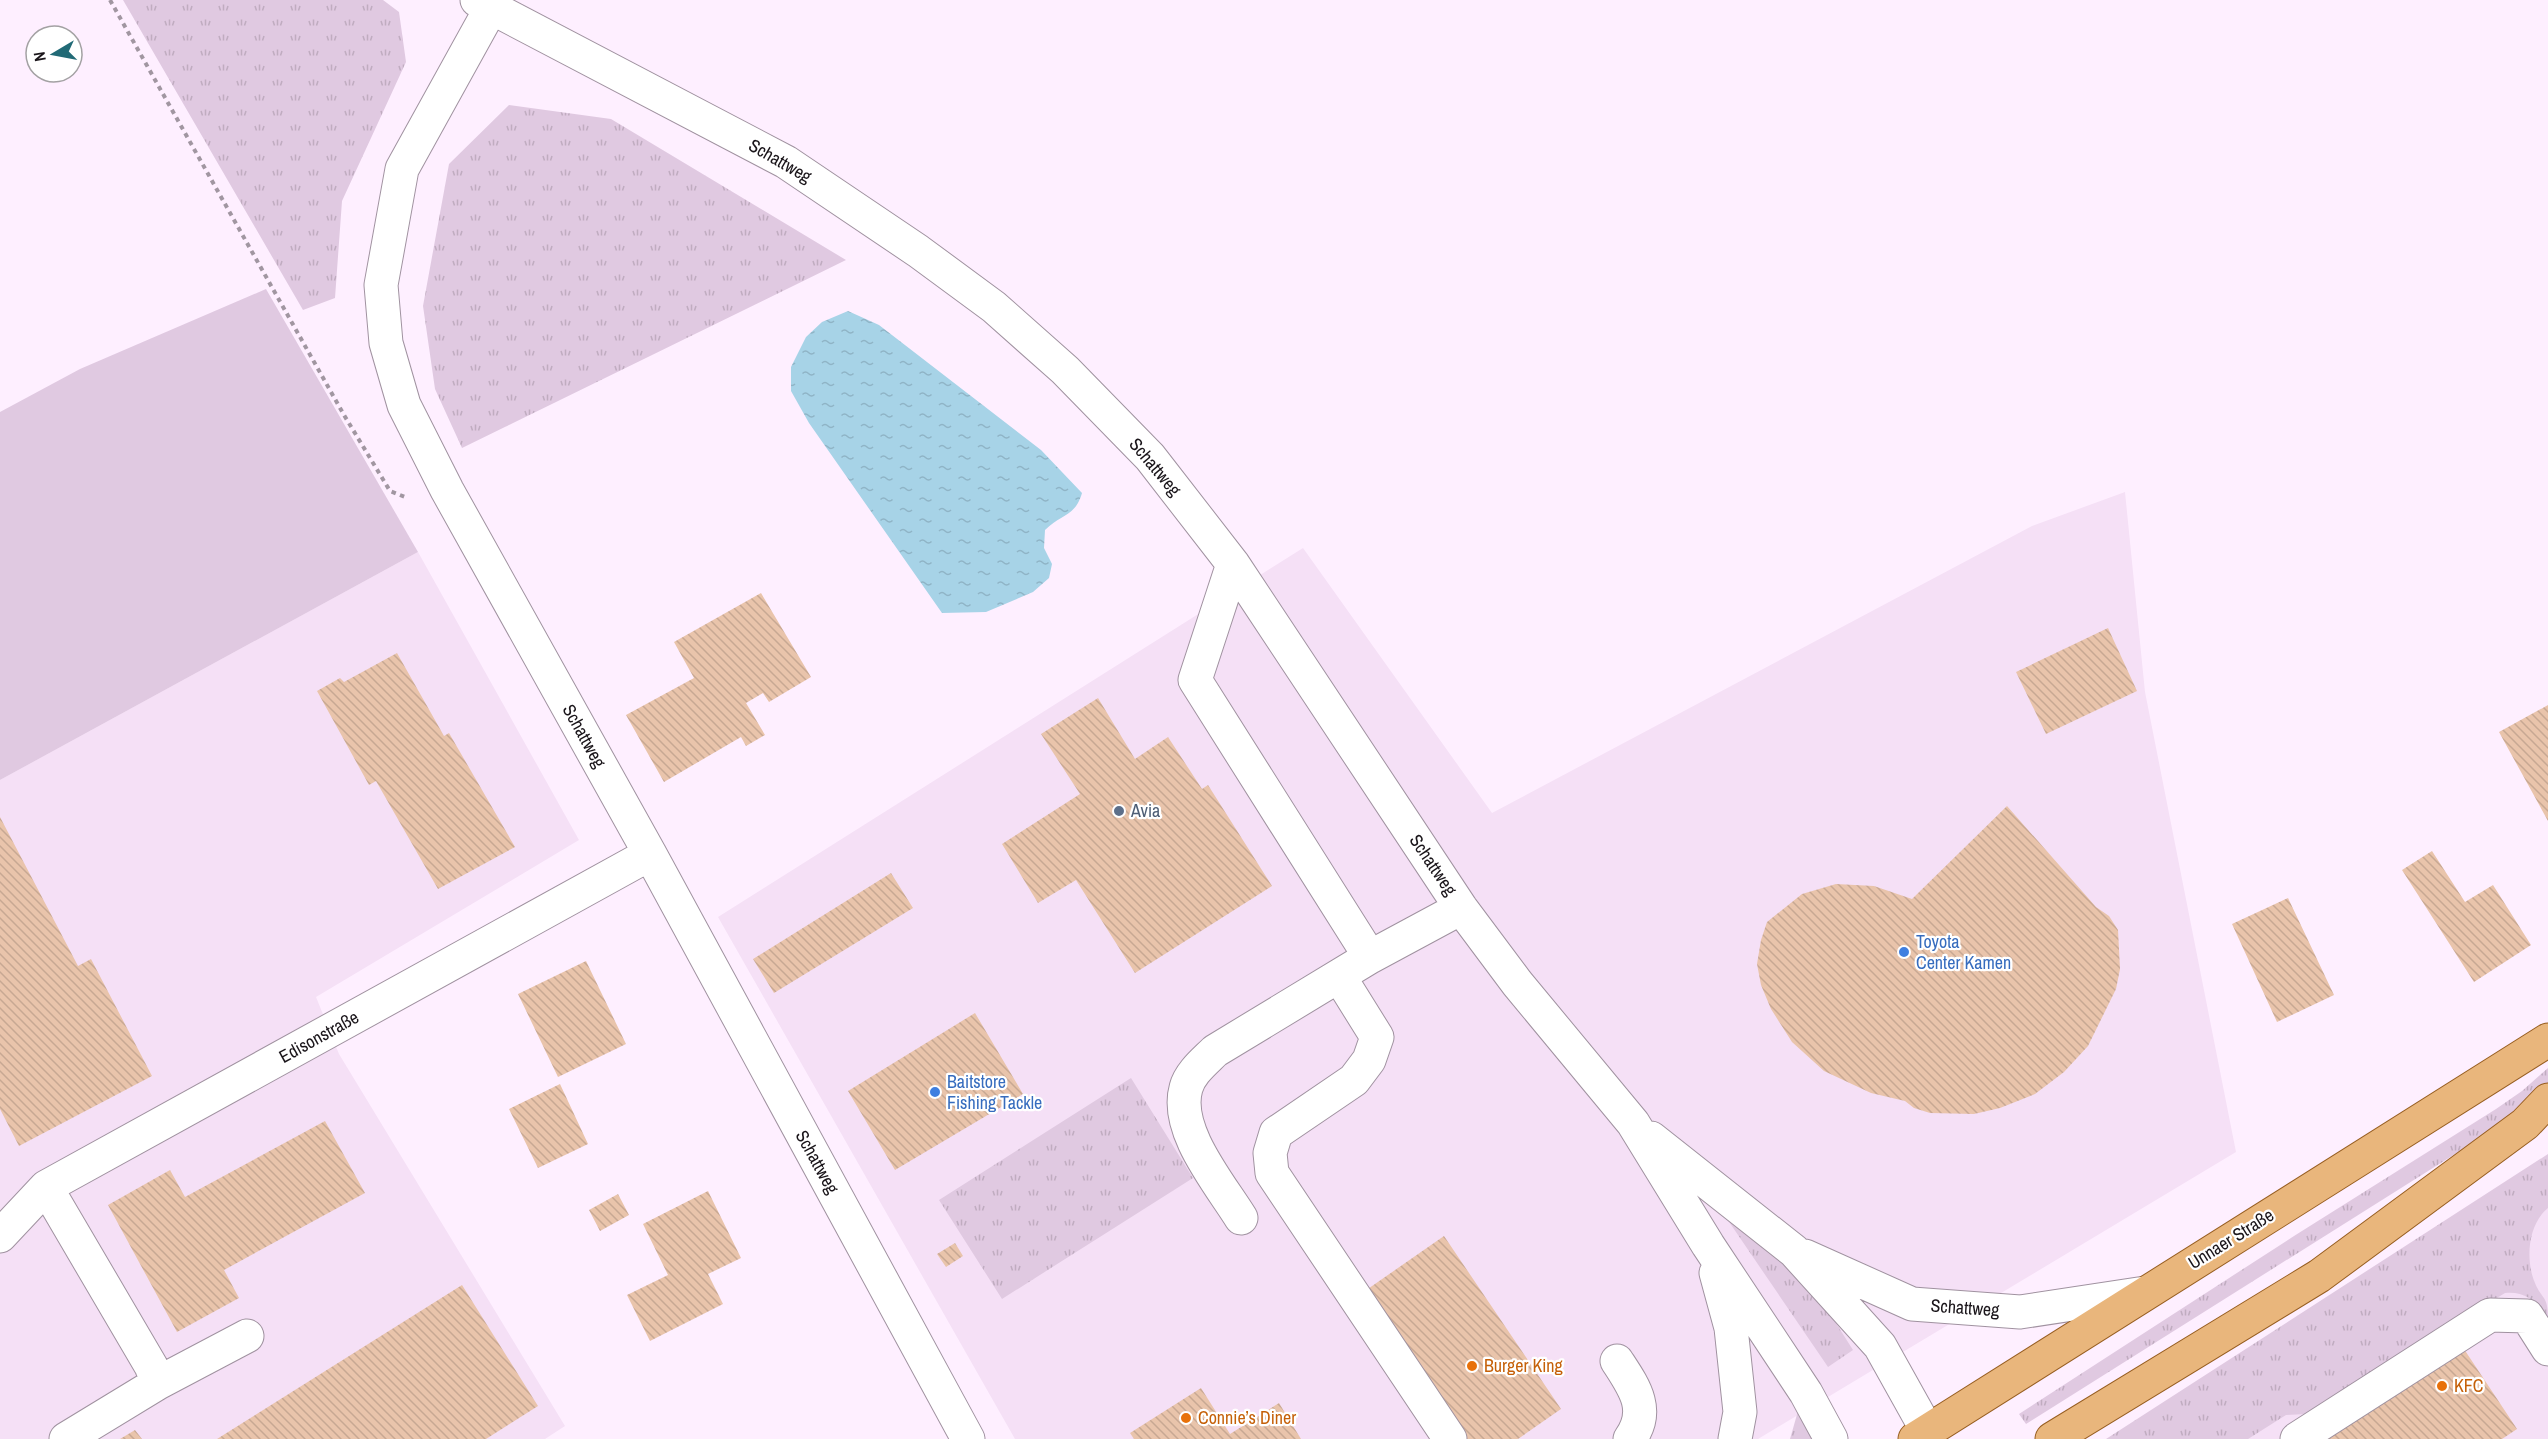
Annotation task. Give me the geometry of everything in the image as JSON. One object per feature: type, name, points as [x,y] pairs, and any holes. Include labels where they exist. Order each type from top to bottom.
[{"type":"main road","name":"Unnaer Straße","points":[[1925,1436],[2145,1293],[2548,1040]]},
{"type":"main road","points":[[2052,1439],[2319,1276],[2525,1124],[2548,1100]]},
{"type":"street","name":"Schattweg","points":[[968,1439],[650,855],[447,490],[404,405],[386,343],[381,285],[402,169],[484,4],[786,162],[918,251],[994,307],[1065,370],[1150,457],[1233,564],[1461,908],[1517,983],[1633,1123],[1708,1245],[1806,1393],[1831,1439]]},
{"type":"street","points":[[1233,564],[1195,680],[1370,957]]},
{"type":"street","name":"Edisonstraße","points":[[0,1236],[46,1187],[650,855]]},
{"type":"street","points":[[1241,1218],[1189,1135],[1184,1110],[1186,1087],[1199,1066],[1215,1052],[1338,976],[1461,908]]},
{"type":"street","points":[[1338,976],[1377,1037],[1369,1060],[1354,1080],[1276,1133],[1270,1153],[1272,1173],[1450,1439]]},
{"type":"street","name":"Schattweg","points":[[1633,1123],[1794,1251],[1881,1346],[1925,1436]]},
{"type":"street","points":[[46,1187],[151,1366],[158,1383]]},
{"type":"street","name":"Schattweg","points":[[1708,1245],[1731,1328],[1740,1412],[1735,1439]]},
{"type":"street","name":"Schattweg","points":[[1794,1251],[1912,1304],[2020,1312],[2145,1293]]},
{"type":"street","points":[[2297,1439],[2490,1315],[2527,1316],[2548,1349]]},
{"type":"street","points":[[66,1439],[158,1383],[247,1336]]},
{"type":"street","points":[[1617,1361],[1634,1386],[1641,1408],[1638,1428],[1630,1439]]},
{"type":"path","points":[[110,0],[344,415],[390,491],[421,502],[447,490]]},
{"type":"shaded area","points":[[2125,492],[2145,692],[2236,1152],[1758,1439],[1015,1439],[718,917],[1303,548],[1492,813],[2032,526]]},
{"type":"shaded area","points":[[418,552],[579,840],[316,997],[339,1054],[565,1426],[545,1439],[0,1439],[0,780]]},
{"type":"shaded area","points":[[2548,1186],[2548,1439],[2171,1439]]},
{"type":"green space","points":[[123,0],[383,0],[399,12],[406,62],[342,201],[335,298],[303,310]]},
{"type":"green space","points":[[509,105],[611,119],[846,260],[462,448],[435,389],[423,306],[449,164]]},
{"type":"green space","points":[[266,289],[418,552],[0,780],[0,412],[80,369]]},
{"type":"green space","points":[[2548,1068],[2548,1087],[2490,1132],[2026,1424],[2019,1414],[2294,1236],[2496,1109],[2522,1091]]},
{"type":"green space","points":[[1131,1078],[1193,1178],[1002,1299],[939,1200]]},
{"type":"green space","points":[[2548,1154],[2548,1208],[2536,1223],[2529,1253],[2532,1274],[2546,1301],[2548,1318],[2525,1296],[2505,1293],[2307,1414],[2286,1415],[2248,1439],[2106,1439]]},
{"type":"green space","points":[[1731,1207],[1827,1309],[1853,1350],[1828,1367],[1723,1213]]},
{"type":"green space","points":[[1798,1411],[1815,1439],[1790,1439]]},
{"type":"water","points":[[848,311],[879,325],[1041,450],[1082,493],[1076,507],[1045,530],[1044,548],[1052,564],[1049,578],[1033,592],[986,612],[942,613],[809,423],[791,391],[791,367],[806,337],[822,322]]},
{"type":"building","points":[[761,593],[811,677],[769,702],[763,693],[746,703],[765,735],[746,746],[741,737],[664,782],[626,715],[694,678],[674,642]]},
{"type":"building","points":[[2108,628],[2137,691],[2046,734],[2016,672]]},
{"type":"building","points":[[397,653],[444,736],[449,733],[515,847],[438,889],[376,781],[369,785],[317,691],[340,678],[344,682]]},
{"type":"building","points":[[1098,698],[1135,759],[1168,737],[1202,789],[1208,785],[1272,886],[1135,973],[1076,880],[1038,903],[1002,844],[1080,794],[1041,734]]},
{"type":"building","points":[[2548,705],[2548,821],[2499,732]]},
{"type":"building","name":"Toyota Center Kamen","points":[[2007,806],[2096,907],[2109,916],[2118,930],[2120,969],[2116,989],[2088,1046],[2064,1072],[2035,1094],[2000,1108],[1974,1114],[1930,1113],[1914,1108],[1905,1101],[1871,1093],[1824,1071],[1792,1042],[1771,1009],[1761,985],[1757,964],[1767,922],[1802,894],[1836,884],[1874,886],[1912,899]]},
{"type":"building","points":[[0,817],[78,966],[91,959],[152,1076],[19,1146],[0,1109]]},
{"type":"building","points":[[2432,851],[2465,902],[2493,885],[2531,945],[2474,982],[2402,870]]},
{"type":"building","points":[[891,873],[913,908],[774,993],[753,959]]},
{"type":"building","points":[[2288,898],[2334,995],[2277,1022],[2232,924]]},
{"type":"building","points":[[586,961],[626,1044],[558,1077],[518,994]]},
{"type":"building","name":"Baitstore Fishing Tackle","points":[[975,1013],[1023,1094],[895,1170],[848,1091]]},
{"type":"building","points":[[560,1084],[588,1144],[538,1168],[509,1109]]},
{"type":"building","points":[[325,1121],[365,1193],[224,1270],[239,1298],[177,1332],[108,1205],[170,1170],[185,1197]]},
{"type":"building","points":[[708,1191],[741,1258],[708,1274],[723,1304],[650,1341],[627,1295],[668,1275],[643,1224]]},
{"type":"building","points":[[618,1194],[629,1215],[600,1231],[589,1210]]},
{"type":"building","name":"Burger King","points":[[1444,1236],[1561,1409],[1518,1439],[1462,1439],[1362,1293]]},
{"type":"building","points":[[955,1243],[963,1256],[946,1267],[937,1254]]},
{"type":"building","points":[[462,1285],[538,1406],[486,1439],[217,1439]]},
{"type":"building","name":"KFC","points":[[2460,1343],[2517,1429],[2502,1439],[2315,1439]]},
{"type":"building","name":"Connie’s Diner","points":[[1201,1388],[1230,1434],[1279,1403],[1301,1439],[1134,1439],[1130,1433]]},
{"type":"building","points":[[135,1430],[142,1439],[120,1439]]},
{"type":"place","name":"Avia","points":[[1119,811]]},
{"type":"place","name":"Toyota Center Kamen","points":[[1904,952]]},
{"type":"place","name":"Baitstore Fishing Tackle","points":[[935,1092]]},
{"type":"place","name":"Burger King","points":[[1472,1366]]},
{"type":"place","name":"KFC","points":[[2442,1386]]},
{"type":"place","name":"Connie’s Diner","points":[[1186,1418]]}]
